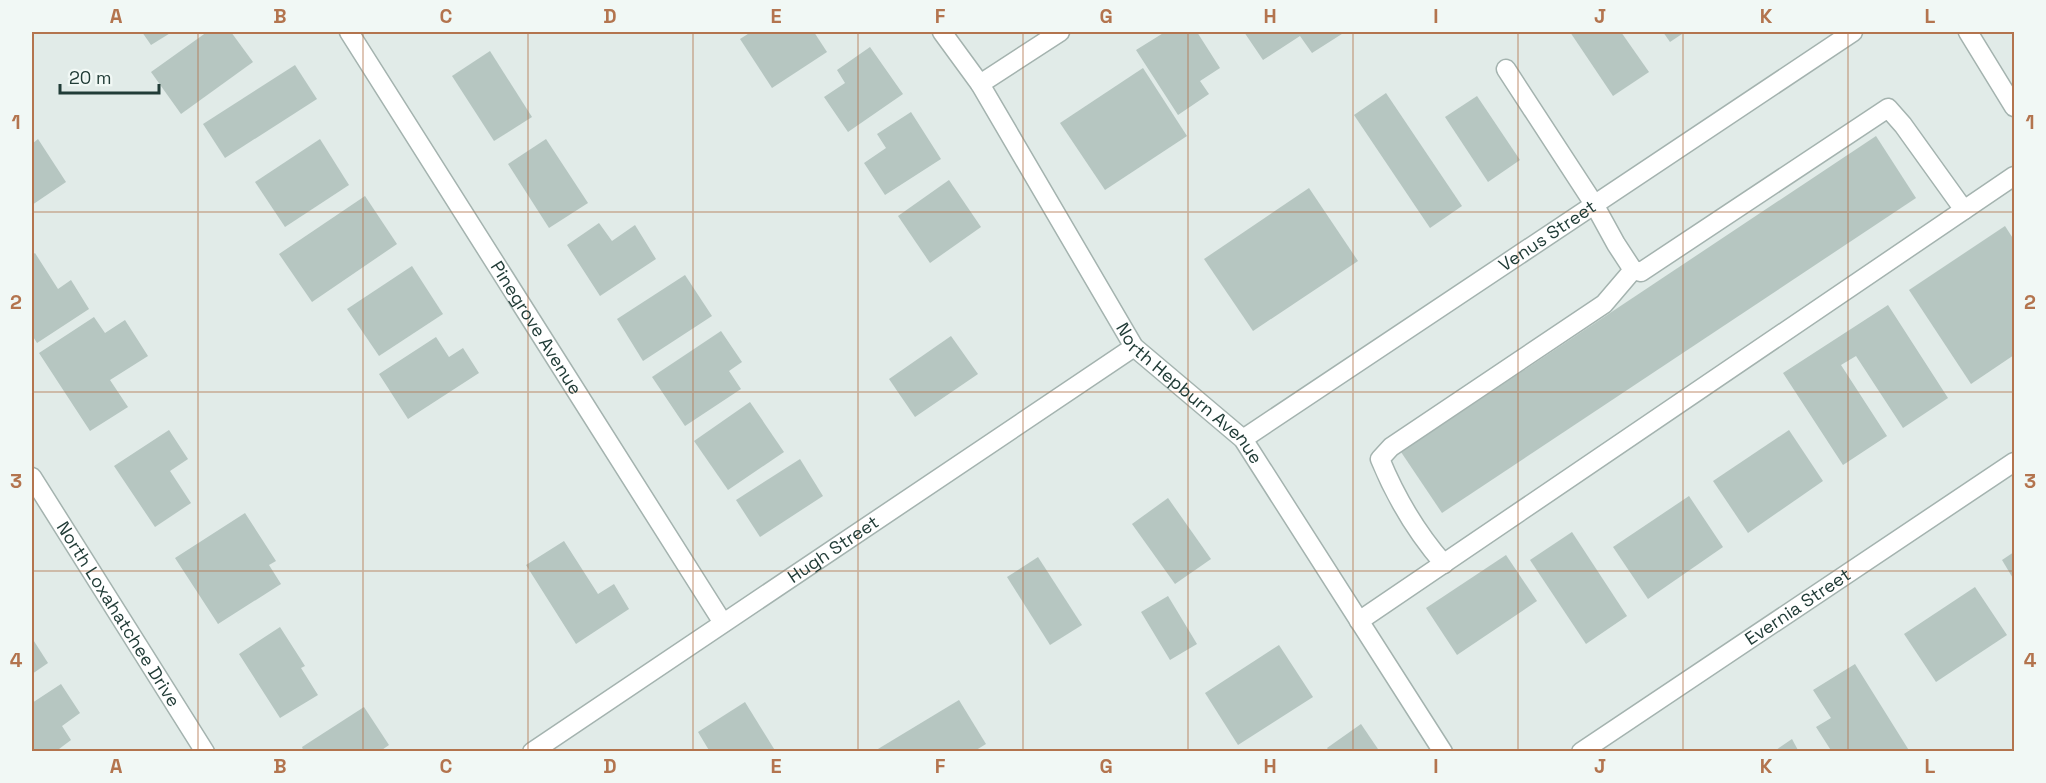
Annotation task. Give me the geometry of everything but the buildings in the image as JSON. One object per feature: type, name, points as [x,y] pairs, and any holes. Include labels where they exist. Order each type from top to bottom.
[{"type":"street","name":"Pinegrove Avenue","points":[[349,32],[723,622]]},
{"type":"street","name":"North Hepburn Avenue","points":[[942,32],[980,84],[1134,347],[1243,439],[1443,752]]},
{"type":"street","points":[[980,84],[1060,32]]},
{"type":"street","name":"Venus Street","points":[[1243,439],[1853,32]]},
{"type":"street","points":[[1968,32],[2014,107]]},
{"type":"street","points":[[1506,69],[1634,270],[1641,272],[1888,108],[1903,125],[1964,210]]},
{"type":"street","points":[[1359,621],[2014,176]]},
{"type":"street","points":[[1444,564],[1425,543],[1394,492],[1380,459],[1391,447],[1604,304],[1634,270]]},
{"type":"street","name":"Hugh Street","points":[[532,752],[1134,347]]},
{"type":"street","name":"Evernia Street","points":[[1581,752],[2014,462]]},
{"type":"street","name":"North Loxahatchee Drive","points":[[32,477],[205,752]]}]
